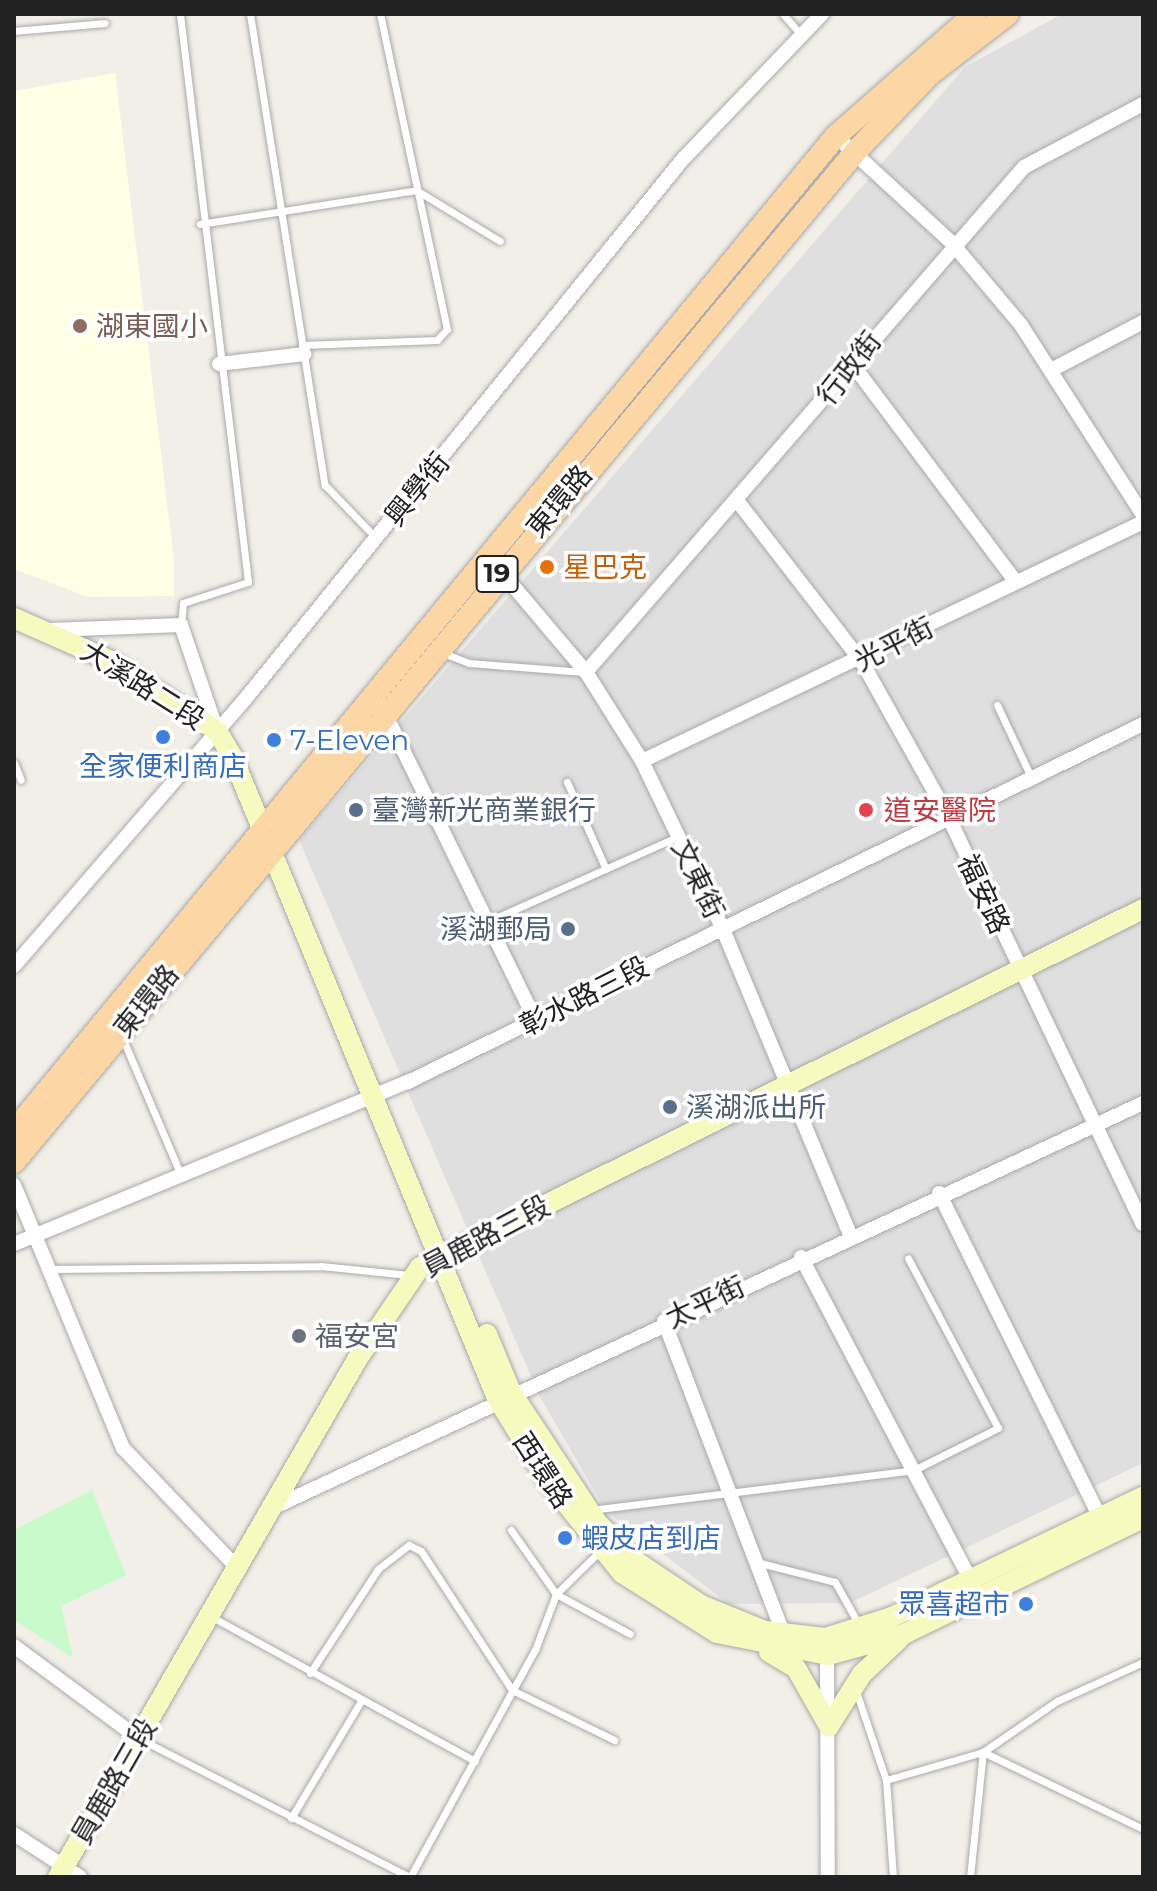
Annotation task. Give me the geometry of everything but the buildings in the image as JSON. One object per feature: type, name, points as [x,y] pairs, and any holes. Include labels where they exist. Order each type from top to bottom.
[{"type":"main road","name":"東環路","points":[[14,1162],[120,1033],[377,704],[494,564],[836,136],[975,14]]},
{"type":"main road","name":"東環路","points":[[377,704],[434,649],[494,564],[856,151],[930,74],[1008,14]]},
{"type":"main road","name":"東環路","points":[[14,1131],[272,838]]},
{"type":"street","name":"興學街","points":[[14,966],[217,731],[377,539],[683,159],[822,14]]},
{"type":"street","name":"行政街","points":[[586,672],[739,503],[952,243],[1024,167],[1143,104]]},
{"type":"street","points":[[836,136],[856,151],[952,243],[1053,369],[1143,515]]},
{"type":"street","points":[[1053,369],[1143,322]]},
{"type":"street","points":[[219,364],[303,350]]},
{"type":"street","points":[[853,365],[1015,581]]},
{"type":"street","name":"福安路","points":[[739,503],[862,662],[948,816],[1143,1224]]},
{"type":"street","name":"光平街","points":[[642,761],[862,662],[1015,581],[1143,522]]},
{"type":"street","name":"文東街","points":[[494,564],[586,672],[642,761],[722,927],[850,1235]]},
{"type":"street","name":"大溪路二段","points":[[14,618],[51,630],[217,731],[272,838]]},
{"type":"street","points":[[51,630],[181,625],[217,731]]},
{"type":"street","points":[[377,704],[489,921],[536,1021]]},
{"type":"street","name":"彰水路三段","points":[[14,1244],[382,1092],[536,1021],[948,816],[1143,724]]},
{"type":"street","name":"西環路","points":[[272,838],[382,1092],[504,1395],[601,1550],[683,1615],[758,1647],[786,1641]]},
{"type":"street","name":"員鹿路三段","points":[[67,1874],[138,1738],[212,1617],[270,1509],[411,1275],[1018,968],[1143,909]]},
{"type":"street","name":"太平街","points":[[270,1509],[504,1395],[939,1193],[1143,1103]]},
{"type":"street","points":[[14,1185],[38,1234],[123,1448],[239,1570]]},
{"type":"street","points":[[939,1193],[1105,1527]]},
{"type":"street","points":[[801,1257],[976,1588]]},
{"type":"street","points":[[664,1321],[786,1641]]},
{"type":"street","name":"西環路","points":[[504,1395],[588,1510],[631,1558],[701,1605],[786,1641],[827,1646],[904,1634],[976,1588]]},
{"type":"street","name":"西環路","points":[[1105,1527],[1143,1497]]},
{"type":"street","name":"西環路","points":[[827,1646],[860,1627],[976,1588],[1105,1527],[1143,1518]]},
{"type":"street","points":[[829,1726],[855,1686],[904,1634]]},
{"type":"street","points":[[14,1646],[138,1738]]},
{"type":"street","points":[[827,1646],[828,1877]]},
{"type":"street","points":[[758,1647],[796,1668],[829,1726]]},
{"type":"street","points":[[14,1834],[67,1874]]},
{"type":"lane","points":[[180,14],[200,224],[248,582],[183,603],[181,625]]},
{"type":"lane","points":[[250,14],[325,485],[377,539]]},
{"type":"lane","points":[[303,350],[437,340],[447,329],[380,14]]},
{"type":"lane","points":[[783,14],[801,35]]},
{"type":"lane","points":[[14,31],[105,23]]},
{"type":"lane","points":[[200,224],[416,190],[500,241]]},
{"type":"lane","points":[[434,649],[469,663],[586,672]]},
{"type":"lane","points":[[997,705],[1031,777]]},
{"type":"lane","points":[[14,763],[21,780]]},
{"type":"lane","points":[[567,782],[606,869]]},
{"type":"lane","points":[[489,921],[677,837]]},
{"type":"lane","points":[[120,1033],[181,1175]]},
{"type":"lane","points":[[588,1510],[728,1489],[914,1470],[998,1428],[908,1258]]},
{"type":"lane","points":[[51,1269],[321,1266],[411,1275]]},
{"type":"lane","points":[[511,1530],[556,1594],[630,1634]]},
{"type":"lane","points":[[310,1673],[378,1569],[409,1545],[421,1551],[512,1690],[614,1740]]},
{"type":"lane","points":[[138,1738],[410,1877],[512,1690],[556,1594],[601,1550]]},
{"type":"lane","points":[[756,1562],[835,1582],[860,1627]]},
{"type":"lane","points":[[212,1617],[475,1761]]},
{"type":"lane","points":[[886,1780],[983,1752],[1057,1701],[1143,1662]]},
{"type":"lane","points":[[855,1686],[886,1780],[893,1877]]},
{"type":"lane","points":[[291,1818],[361,1701]]},
{"type":"lane","points":[[983,1752],[1143,1829]]},
{"type":"lane","points":[[970,1877],[983,1752]]},
{"type":"shaded area","points":[[1062,14],[1143,14],[1143,1463],[850,1603],[729,1604],[606,1511],[540,1397],[299,840],[965,67]]},
{"type":"shaded area","name":"湖東國小","points":[[115,73],[174,561],[174,596],[88,597],[14,569],[14,91]]},
{"type":"green space","points":[[92,1490],[126,1575],[61,1606],[73,1658],[14,1620],[14,1530]]},
{"type":"place","name":"湖東國小","points":[[80,326]]},
{"type":"place","name":"星巴克","points":[[547,567]]},
{"type":"place","name":"全家便利商店","points":[[163,737]]},
{"type":"place","name":"7-Eleven","points":[[274,740]]},
{"type":"place","name":"臺灣新光商業銀行","points":[[356,810]]},
{"type":"place","name":"道安醫院","points":[[866,810]]},
{"type":"place","name":"溪湖郵局","points":[[568,929]]},
{"type":"place","name":"溪湖派出所","points":[[670,1107]]},
{"type":"place","name":"福安宮","points":[[299,1336]]},
{"type":"place","name":"蝦皮店到店","points":[[565,1538]]},
{"type":"place","name":"眾喜超市","points":[[1026,1604]]}]
